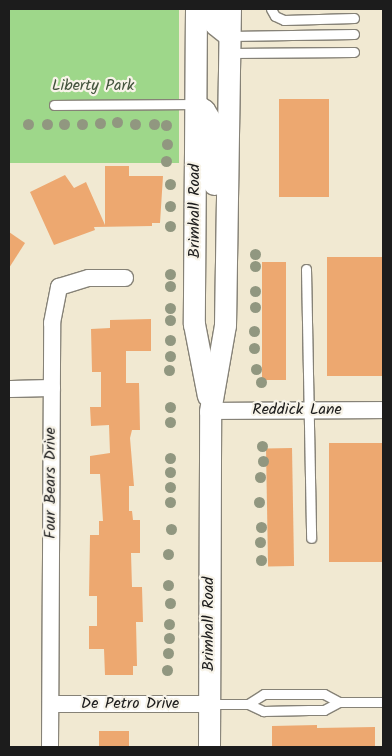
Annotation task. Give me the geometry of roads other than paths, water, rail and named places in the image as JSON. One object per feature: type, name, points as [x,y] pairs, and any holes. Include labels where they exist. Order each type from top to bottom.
[{"type":"street","name":"Brimhall Road","points":[[196,9],[194,324],[210,411]]},
{"type":"street","points":[[212,9],[215,24],[230,45]]},
{"type":"street","name":"Brimhall Road","points":[[209,747],[210,411],[225,325],[230,9]]},
{"type":"street","points":[[195,104],[204,110],[212,123],[214,224],[226,250]]},
{"type":"street","name":"Four Bears Drive","points":[[50,747],[52,323],[59,287],[89,278],[125,278]]},
{"type":"street","points":[[9,389],[52,388]]},
{"type":"street","name":"Reddick Lane","points":[[210,411],[383,410]]},
{"type":"street","name":"De Petro Drive","points":[[50,704],[209,704]]},
{"type":"lane","points":[[271,9],[276,16],[284,20],[354,18]]},
{"type":"lane","points":[[230,45],[354,34]]},
{"type":"lane","points":[[230,45],[354,52]]},
{"type":"lane","points":[[54,105],[195,104]]},
{"type":"lane","points":[[306,269],[311,538]]},
{"type":"lane","points":[[248,704],[264,694],[324,694],[338,702],[383,702]]},
{"type":"lane","points":[[297,694],[297,710]]},
{"type":"lane","points":[[209,704],[248,704],[263,710],[324,710],[338,702]]},
{"type":"park label","name":"Liberty Park","points":[[93,86]]}]
